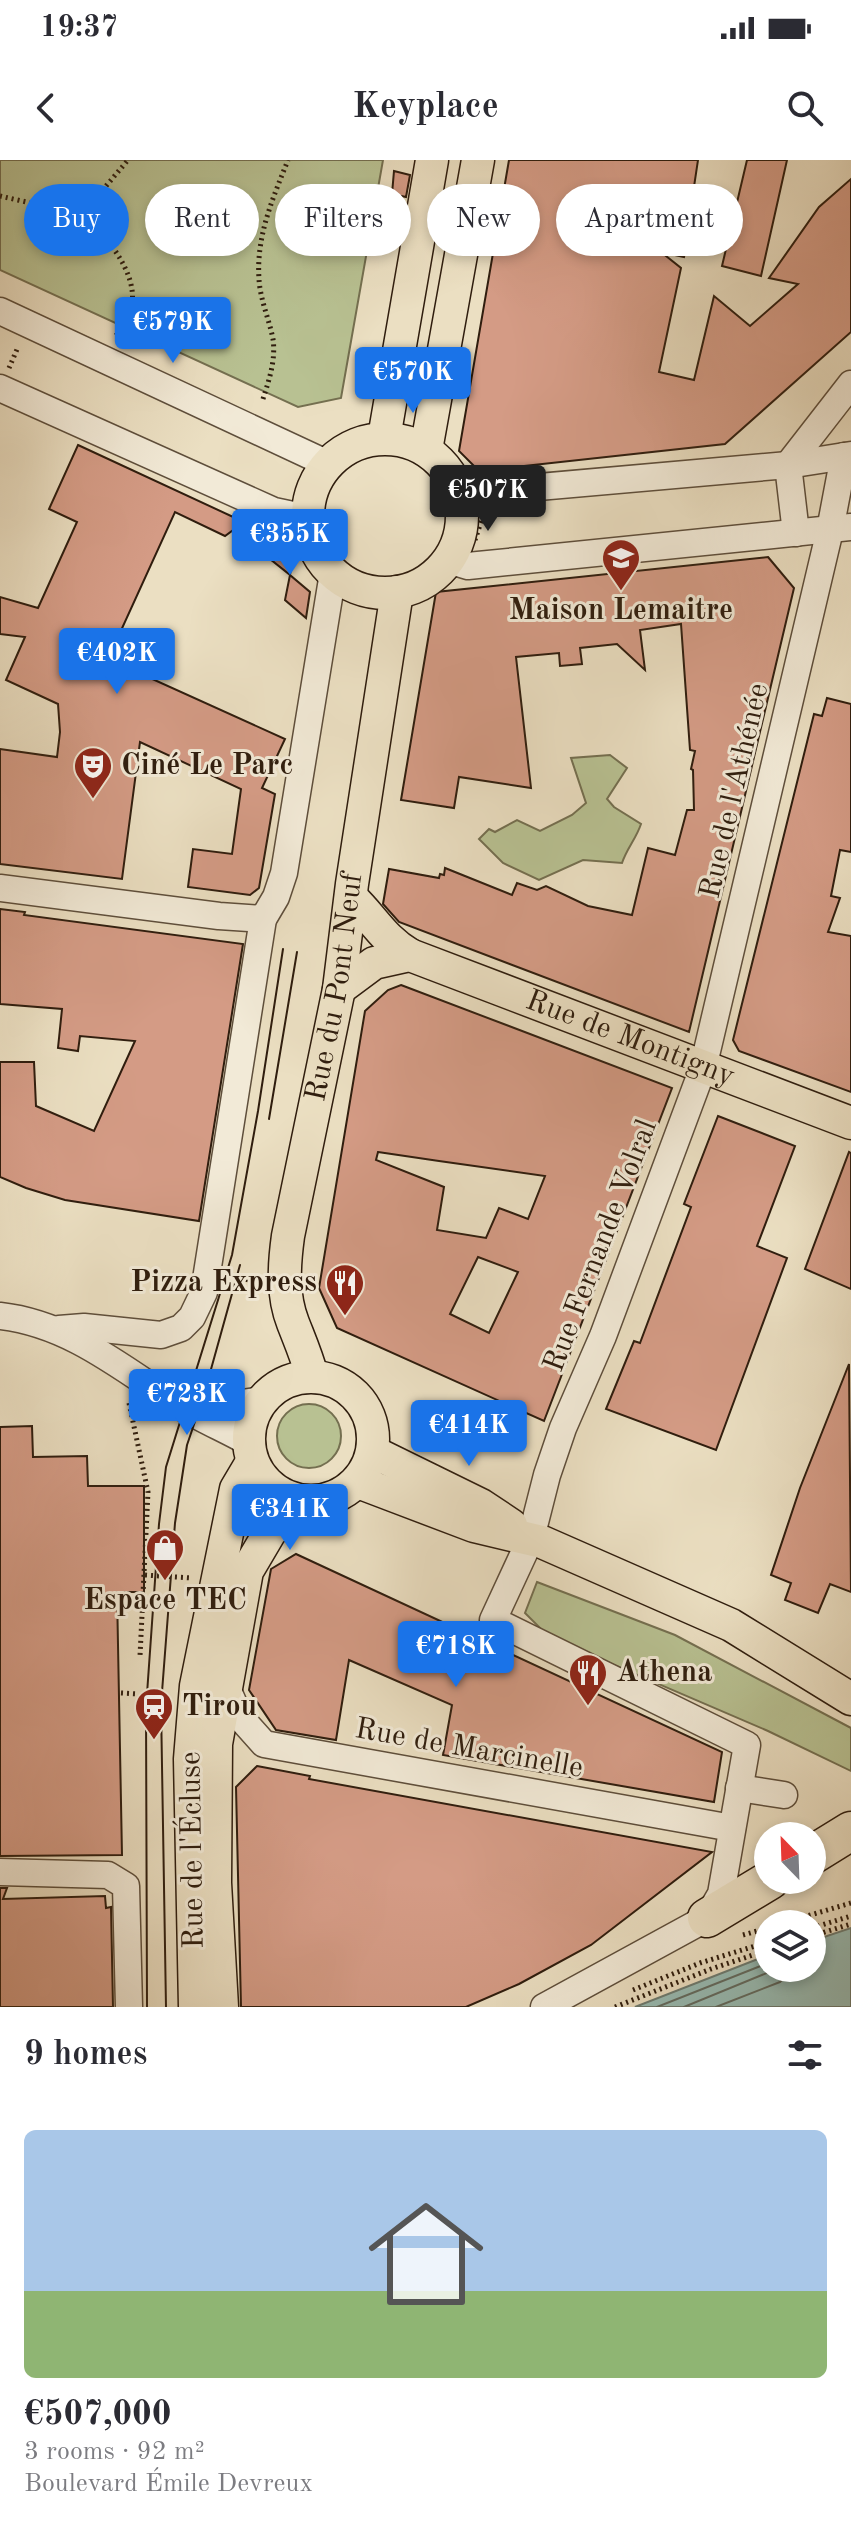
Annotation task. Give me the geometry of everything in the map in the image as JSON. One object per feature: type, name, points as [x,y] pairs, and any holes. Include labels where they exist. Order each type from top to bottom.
[{"type":"highway","points":[[826,1846],[851,1831]]},
{"type":"highway","points":[[707,1918],[754,1890]]},
{"type":"main road","points":[[384,438],[432,160]]},
{"type":"main road","points":[[426,450],[478,160]]},
{"type":"main road","points":[[384,438],[398,439],[426,450],[475,493],[462,516],[458,563],[423,583],[397,592],[372,592],[358,588],[333,573],[318,555],[309,533],[307,518],[318,477],[343,450],[384,438]]},
{"type":"main road","name":"Rue du Pont Neuf","points":[[312,1376],[306,1351],[291,1321],[284,1269],[288,1236],[339,989],[397,592]]},
{"type":"main road","name":"Rue de Montigny","points":[[351,897],[390,943],[410,955],[851,1123]]},
{"type":"main road","points":[[339,989],[374,963],[410,955]]},
{"type":"main road","points":[[312,1376],[350,1389],[360,1399],[374,1427],[373,1452],[358,1482],[325,1501],[301,1502],[278,1493],[263,1479],[250,1452],[252,1417],[262,1400],[289,1380],[312,1376]]},
{"type":"main road","name":"Rue de l'Écluse","points":[[195,2007],[190,1759],[196,1686],[236,1489],[250,1452]]},
{"type":"main road","points":[[373,1452],[481,1505],[531,1538],[731,1625],[851,1699]]},
{"type":"main road","points":[[358,1482],[474,1526],[531,1538]]},
{"type":"main road","name":"Rue de l'Écluse","points":[[222,2007],[215,1883],[215,1756],[247,1571],[270,1532],[301,1502]]},
{"type":"street","points":[[0,311],[328,464]]},
{"type":"street","points":[[796,533],[788,465],[851,384]]},
{"type":"street","points":[[0,388],[274,511],[307,518]]},
{"type":"street","points":[[475,493],[788,465],[847,456]]},
{"type":"street","name":"Rue de l'Athénée","points":[[703,1068],[840,528],[847,456]]},
{"type":"street","points":[[458,563],[840,528]]},
{"type":"street","points":[[0,1316],[59,1329],[84,1327],[161,1335],[181,1328],[192,1317],[204,1292],[263,919],[276,897],[284,873],[333,573]]},
{"type":"street","points":[[0,888],[263,919]]},
{"type":"street","name":"Rue Fernande Volral","points":[[703,1068],[603,1336],[563,1428],[531,1538],[493,1620],[747,1745],[739,1788]]},
{"type":"street","points":[[59,1329],[145,1380],[250,1452]]},
{"type":"street","points":[[145,1380],[236,1404],[262,1400]]},
{"type":"street","name":"Rue de Marcinelle","points":[[226,1686],[239,1716],[264,1744],[732,1828]]},
{"type":"street","points":[[544,2007],[707,1918],[721,1894],[739,1788],[784,1795]]},
{"type":"street","points":[[0,1872],[108,1875],[126,1886],[129,2007]]},
{"type":"path","points":[[108,184],[128,160]]},
{"type":"path","points":[[263,399],[273,367],[273,341],[259,280],[260,250],[267,213],[288,160]]},
{"type":"path","points":[[0,196],[24,203]]},
{"type":"path","points":[[114,338],[133,304],[131,281],[118,256]]},
{"type":"path","points":[[458,563],[475,493]]},
{"type":"path","points":[[209,1269],[286,1291]]},
{"type":"path","points":[[140,1656],[148,1492],[128,1398],[145,1380]]},
{"type":"path","points":[[183,1577],[183,1586]]},
{"type":"path","points":[[121,1693],[138,1694]]},
{"type":"path","points":[[826,1910],[851,1903]]},
{"type":"path","points":[[826,1924],[851,1916]]},
{"type":"path","points":[[826,1932],[851,1924]]},
{"type":"path","points":[[625,1994],[700,1963],[754,1946]]},
{"type":"path","points":[[615,2007],[754,1955]]},
{"type":"green space","points":[[0,160],[383,160],[379,184],[275,184],[275,256],[366,256],[341,398],[298,407],[0,270]]},
{"type":"green space","points":[[610,755],[627,768],[607,799],[641,824],[622,863],[583,860],[539,880],[503,863],[479,839],[489,829],[495,832],[517,820],[540,831],[572,815],[586,803],[571,758]]},
{"type":"green space","points":[[303,1404],[315,1404],[332,1413],[339,1424],[339,1448],[332,1459],[315,1468],[303,1468],[291,1463],[282,1454],[277,1442],[277,1430],[282,1418],[291,1409]]},
{"type":"green space","points":[[537,1582],[675,1635],[851,1728],[851,1771],[768,1731],[549,1637],[525,1613]]},
{"type":"water","points":[[851,1928],[851,2007],[635,2007],[754,1960],[754,1982],[826,1982],[826,1936]]},
{"type":"building","points":[[509,160],[698,160],[694,184],[556,184],[556,256],[666,256],[681,268],[659,372],[694,380],[714,296],[750,326],[798,284],[769,278],[819,207],[851,179],[851,332],[725,444],[479,471],[459,451],[493,256],[540,256],[540,184],[505,184]]},
{"type":"building","points":[[747,160],[787,160],[761,276],[722,266],[724,256],[743,256],[741,184]]},
{"type":"building","points":[[394,171],[410,175],[408,184],[393,184]]},
{"type":"building","points":[[78,445],[244,522],[225,536],[175,512],[108,659],[285,739],[262,788],[275,794],[259,888],[250,895],[188,887],[193,849],[232,854],[241,789],[140,742],[122,879],[0,864],[0,749],[57,757],[60,732],[58,704],[6,680],[25,637],[0,634],[0,597],[38,608],[77,522],[49,509]]},
{"type":"building","points":[[285,542],[294,550],[290,575],[260,551]]},
{"type":"building","points":[[768,557],[794,588],[689,1032],[399,922],[383,904],[389,869],[439,878],[440,874],[444,875],[445,868],[512,895],[517,883],[537,890],[546,886],[588,906],[632,915],[648,848],[675,855],[687,810],[694,810],[691,769],[695,751],[690,750],[681,624],[640,630],[645,670],[617,644],[580,648],[582,664],[560,666],[559,653],[516,657],[531,788],[459,777],[454,808],[401,800],[436,592]]},
{"type":"building","points":[[290,575],[310,592],[306,618],[285,600]]},
{"type":"building","points":[[827,698],[851,704],[851,852],[840,850],[831,896],[840,898],[828,932],[851,936],[851,1092],[739,1051],[733,1040],[814,714],[822,716]]},
{"type":"building","points":[[0,909],[25,912],[24,915],[243,944],[199,1221],[65,1200],[0,1177],[0,1062],[34,1062],[36,1106],[94,1131],[135,1041],[80,1036],[78,1051],[58,1048],[62,1009],[0,1004]]},
{"type":"building","points":[[401,985],[672,1088],[544,1421],[337,1328],[319,1288],[365,1011],[388,990]],"holes":[[[378,1152],[439,1161],[545,1176],[528,1219],[499,1208],[486,1238],[437,1230],[444,1187],[376,1160]],[[478,1257],[518,1272],[489,1333],[450,1314]]]},
{"type":"building","points":[[718,1116],[795,1146],[757,1246],[787,1258],[716,1450],[606,1409],[634,1341],[640,1343],[691,1207],[684,1204]]},
{"type":"building","points":[[851,1153],[851,1289],[805,1269]]},
{"type":"building","points":[[849,1364],[851,1592],[830,1584],[818,1613],[785,1600],[791,1583],[771,1575],[800,1488]]},
{"type":"building","points":[[32,1426],[33,1457],[87,1456],[88,1486],[144,1486],[144,1592],[117,1592],[122,1855],[0,1856],[0,1427]]},
{"type":"building","points":[[296,1554],[722,1752],[714,1802],[443,1755],[452,1705],[349,1660],[336,1740],[276,1730],[249,1690],[271,1569]]},
{"type":"building","points":[[257,1766],[310,1776],[309,1779],[712,1852],[591,1945],[519,1984],[466,2007],[241,2007],[236,1787]]},
{"type":"building","points":[[0,1888],[7,1888],[3,1899],[105,1896],[106,1908],[111,1907],[113,2007],[0,2007]]},
{"type":"tram line","points":[[147,2007],[146,1708],[166,1467],[232,1255],[283,949]]},
{"type":"tram line","points":[[269,1119],[297,952]]},
{"type":"tram line","points":[[166,2007],[161,1705],[175,1523],[187,1445],[240,1265]]},
{"type":"place","name":"Maison Lemaitre","points":[[621,592]]},
{"type":"place","name":"Ciné Le Parc","points":[[93,800]]},
{"type":"place","name":"Pizza Express","points":[[345,1317]]},
{"type":"place","name":"Espace TEC","points":[[165,1582]]},
{"type":"place","name":"Athena","points":[[588,1707]]},
{"type":"place","name":"Tirou","points":[[154,1741]]}]
